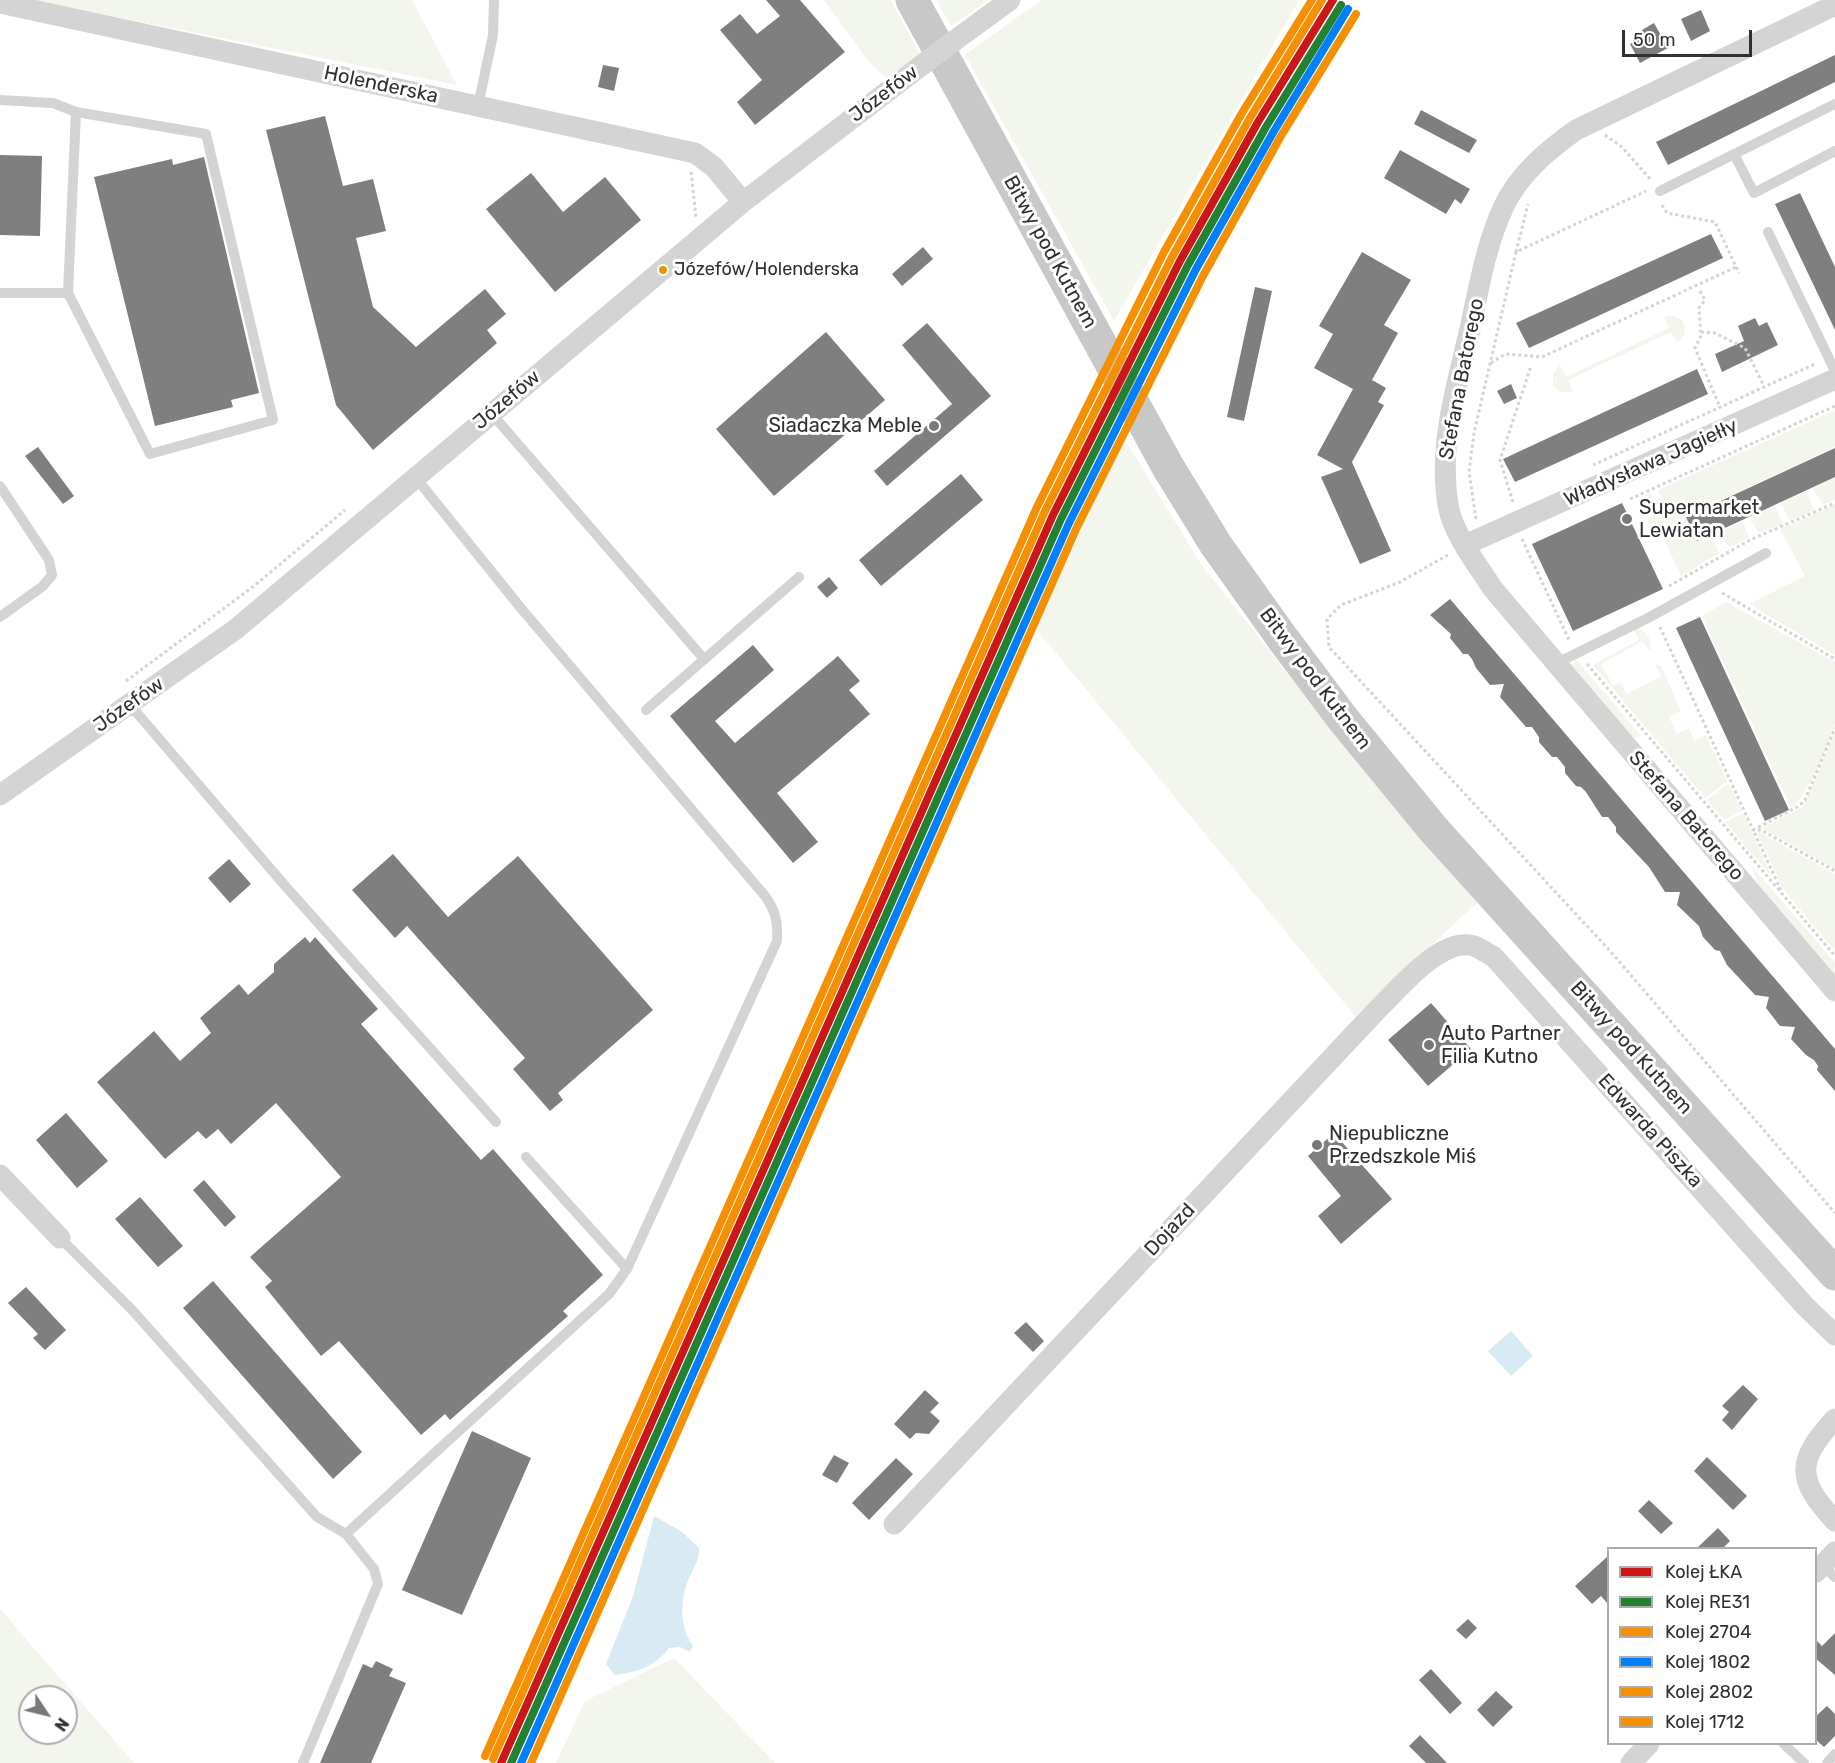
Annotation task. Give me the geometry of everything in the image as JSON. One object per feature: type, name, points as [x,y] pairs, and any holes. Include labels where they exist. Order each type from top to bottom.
[{"type":"main road","name":"Bitwy pod Kutnem","points":[[912,0],[1168,466],[1216,545],[1283,639],[1343,719],[1434,830],[1835,1274]]},
{"type":"street","name":"Józefów","points":[[0,795],[236,629],[743,202],[1010,0]]},
{"type":"street","name":"Holenderska","points":[[0,3],[694,153],[714,167],[743,202]]},
{"type":"street","name":"Stefana Batorego","points":[[1835,5],[1576,130],[1554,145],[1528,170],[1505,204],[1486,255],[1454,402],[1445,460],[1448,507],[1466,545],[1493,589],[1835,991]]},
{"type":"street","name":"Władysława Jagiełły","points":[[1466,545],[1510,515],[1835,379]]},
{"type":"street","name":"Edwarda Piszka","points":[[1454,946],[1473,945],[1494,957],[1805,1306],[1835,1335]]},
{"type":"street","name":"Dojazd","points":[[894,1524],[1376,1011],[1437,953],[1454,946]]},
{"type":"street","points":[[0,1175],[60,1238]]},
{"type":"street","points":[[1835,1419],[1809,1452],[1805,1469],[1808,1485],[1816,1501],[1835,1521]]},
{"type":"street","points":[[1631,1763],[1647,1745]]},
{"type":"lane","points":[[478,106],[493,35],[494,0]]},
{"type":"lane","points":[[0,100],[53,103],[76,112],[206,134],[273,420],[150,454],[68,293],[76,112]]},
{"type":"lane","points":[[1656,189],[1734,154],[1835,104]]},
{"type":"lane","points":[[1734,154],[1754,193],[1835,151]]},
{"type":"lane","points":[[1768,232],[1835,371]]},
{"type":"lane","points":[[0,293],[68,293]]},
{"type":"lane","points":[[492,414],[704,659]]},
{"type":"lane","points":[[346,1534],[609,1294],[627,1269],[777,941],[776,916],[765,896],[527,616],[416,478]]},
{"type":"lane","points":[[0,486],[49,560],[52,575],[43,586],[0,617]]},
{"type":"lane","points":[[1555,664],[1766,553]]},
{"type":"lane","points":[[646,710],[799,577]]},
{"type":"lane","points":[[128,707],[137,713],[287,888],[496,1122]]},
{"type":"lane","points":[[526,1157],[627,1269]]},
{"type":"lane","points":[[60,1238],[133,1311],[317,1517],[346,1534],[374,1569],[378,1584],[303,1763]]},
{"type":"lane","points":[[1786,1745],[1804,1763]]},
{"type":"lane","points":[[1827,1763],[1835,1754]]},
{"type":"path","points":[[1599,131],[1622,147],[1656,189],[1667,213],[1715,222],[1739,273]]},
{"type":"path","points":[[1516,252],[1656,189]]},
{"type":"path","points":[[1486,515],[1476,519],[1469,472],[1474,433],[1529,201]]},
{"type":"path","points":[[1491,363],[1504,354],[1542,357],[1736,267]]},
{"type":"path","points":[[1700,291],[1705,300],[1698,313],[1701,332],[1695,348],[1719,405]]},
{"type":"path","points":[[1701,332],[1715,333],[1745,348],[1764,386]]},
{"type":"path","points":[[1589,466],[1719,405],[1828,358]]},
{"type":"path","points":[[1531,366],[1502,450],[1501,468],[1513,502],[1510,515],[1568,639],[1835,956]]},
{"type":"path","points":[[1630,499],[1835,406]]},
{"type":"path","points":[[122,684],[254,586],[354,502]]},
{"type":"path","points":[[1669,586],[1750,540],[1835,503]]},
{"type":"path","points":[[1466,545],[1400,582],[1341,605],[1328,619],[1329,647],[1611,952],[1835,1213]]},
{"type":"path","points":[[1708,585],[1835,659]]},
{"type":"path","points":[[1662,620],[1660,630],[1784,896]]},
{"type":"path","points":[[1753,830],[1799,806],[1805,800],[1835,728]]},
{"type":"path","points":[[1753,830],[1761,830],[1835,871]]},
{"type":"shaded area","points":[[31,0],[412,0],[457,85]]},
{"type":"shaded area","points":[[824,0],[891,0],[920,54],[888,80],[869,62]]},
{"type":"shaded area","points":[[936,0],[989,0],[951,26]]},
{"type":"shaded area","points":[[1041,0],[1299,0],[1114,321],[965,55]]},
{"type":"shaded area","points":[[1670,315],[1681,319],[1684,326],[1684,335],[1677,343],[1671,332],[1568,380],[1573,392],[1561,392],[1553,385],[1553,374],[1560,365],[1566,377],[1669,328],[1664,317]]},
{"type":"shaded area","points":[[1835,410],[1835,447],[1686,516],[1697,542],[1711,536],[1719,553],[1681,576],[1660,531],[1654,533],[1639,502],[1643,496],[1650,493],[1654,501],[1661,498],[1658,490]]},
{"type":"shaded area","points":[[1114,422],[1203,567],[1396,810],[1479,901],[1355,1016],[1052,648],[1023,619]]},
{"type":"shaded area","points":[[1835,478],[1835,500],[1823,506],[1813,488]]},
{"type":"shaded area","points":[[1807,491],[1813,510],[1790,521],[1781,503]]},
{"type":"shaded area","points":[[1835,505],[1835,655],[1749,604],[1805,576],[1780,529]]},
{"type":"shaded area","points":[[1775,506],[1783,524],[1759,533],[1749,518]]},
{"type":"shaded area","points":[[1743,521],[1749,538],[1729,547],[1717,533]]},
{"type":"shaded area","points":[[1726,602],[1835,662],[1833,731],[1804,793],[1791,808],[1702,616]]},
{"type":"shaded area","points":[[1633,628],[1647,635],[1651,643],[1650,651],[1642,641],[1601,664],[1613,686],[1621,683],[1627,694],[1661,676],[1655,664],[1661,666],[1681,711],[1669,717],[1677,734],[1689,728],[1694,740],[1706,735],[1727,781],[1705,798],[1593,665],[1639,640]]},
{"type":"shaded area","points":[[1576,659],[1641,736],[1631,739],[1570,667]]},
{"type":"shaded area","points":[[1835,733],[1835,869],[1762,828],[1803,807]]},
{"type":"shaded area","points":[[1729,783],[1742,811],[1724,820],[1707,800]]},
{"type":"shaded area","points":[[1743,813],[1772,877],[1725,822]]},
{"type":"shaded area","points":[[1759,832],[1835,874],[1835,951],[1783,889],[1757,833]]},
{"type":"shaded area","points":[[1751,865],[1835,963],[1835,977],[1760,890]]},
{"type":"shaded area","points":[[1511,1331],[1533,1356],[1511,1376],[1488,1351]]},
{"type":"shaded area","points":[[654,1516],[681,1531],[699,1548],[697,1561],[687,1583],[682,1610],[685,1629],[693,1646],[690,1652],[680,1647],[669,1648],[658,1660],[645,1668],[615,1675],[606,1664],[633,1596]]},
{"type":"shaded area","points":[[0,1609],[66,1685],[18,1685],[18,1745],[78,1745],[78,1699],[134,1763],[0,1763]]},
{"type":"shaded area","points":[[674,1658],[775,1763],[556,1763],[585,1701]]},
{"type":"building","points":[[766,0],[800,0],[845,52],[755,125],[737,102],[762,80],[720,30],[740,14],[757,34],[780,16]]},
{"type":"building","points":[[1701,10],[1710,31],[1691,41],[1681,19]]},
{"type":"building","points":[[1654,23],[1668,48],[1640,63],[1630,44],[1645,36],[1642,30]]},
{"type":"building","points":[[1835,55],[1835,82],[1668,165],[1656,142]]},
{"type":"building","points":[[603,65],[619,68],[614,91],[598,87]]},
{"type":"building","points":[[1421,110],[1477,140],[1469,153],[1414,124]]},
{"type":"building","points":[[325,116],[343,186],[373,179],[386,231],[356,238],[373,307],[416,347],[485,289],[506,314],[487,330],[497,343],[373,450],[336,405],[266,130]]},
{"type":"building","points":[[1400,150],[1470,189],[1461,204],[1455,199],[1446,214],[1384,178]]},
{"type":"building","points":[[0,155],[42,156],[40,236],[0,235]]},
{"type":"building","points":[[204,157],[259,393],[231,400],[233,407],[155,426],[94,177],[172,159],[173,165]]},
{"type":"building","points":[[531,173],[563,212],[605,177],[641,220],[555,292],[486,209]]},
{"type":"building","points":[[1800,193],[1835,267],[1835,330],[1775,204]]},
{"type":"building","points":[[1711,234],[1723,258],[1529,348],[1516,323]]},
{"type":"building","points":[[923,247],[933,259],[902,286],[892,274]]},
{"type":"building","points":[[1362,252],[1411,280],[1384,325],[1398,333],[1372,380],[1386,388],[1378,402],[1384,405],[1352,462],[1391,551],[1360,564],[1321,477],[1343,469],[1317,455],[1353,389],[1314,368],[1333,334],[1319,326]]},
{"type":"building","points":[[1255,287],[1272,291],[1244,421],[1227,417]]},
{"type":"building","points":[[1755,318],[1759,326],[1767,322],[1778,345],[1722,372],[1715,354],[1744,341],[1738,326]]},
{"type":"building","points":[[927,323],[991,396],[887,486],[874,471],[952,404],[902,345]]},
{"type":"building","points":[[826,332],[885,400],[774,496],[716,429]]},
{"type":"building","points":[[1697,369],[1708,394],[1515,482],[1503,459]]},
{"type":"building","points":[[1511,384],[1517,398],[1504,404],[1497,391]]},
{"type":"building","points":[[38,447],[74,496],[63,504],[25,456]]},
{"type":"building","points":[[1835,448],[1835,477],[1697,541],[1686,517]]},
{"type":"building","points":[[961,474],[983,500],[881,586],[859,560]]},
{"type":"building","points":[[1622,503],[1663,589],[1573,631],[1532,544]]},
{"type":"building","points":[[829,577],[838,588],[827,598],[817,587]]},
{"type":"building","points":[[1450,599],[1835,1049],[1835,1091],[1817,1070],[1818,1066],[1814,1060],[1791,1039],[1795,1027],[1780,1026],[1766,1008],[1769,997],[1755,995],[1727,965],[1720,951],[1715,950],[1703,937],[1699,926],[1677,905],[1680,892],[1665,892],[1649,867],[1616,832],[1616,827],[1608,817],[1602,817],[1586,792],[1576,786],[1565,773],[1565,767],[1557,757],[1552,757],[1539,742],[1539,737],[1532,727],[1526,727],[1500,697],[1504,684],[1490,685],[1468,654],[1463,654],[1450,638],[1451,634],[1430,615]]},
{"type":"building","points":[[1700,617],[1789,810],[1765,821],[1676,628]]},
{"type":"building","points":[[753,645],[774,670],[715,721],[735,743],[838,656],[860,681],[849,690],[870,714],[777,793],[818,842],[793,863],[670,716]]},
{"type":"building","points":[[393,854],[448,917],[518,856],[653,1010],[558,1093],[563,1100],[550,1111],[513,1069],[525,1058],[407,926],[395,938],[352,890]]},
{"type":"building","points":[[229,859],[251,884],[230,903],[208,878]]},
{"type":"building","points":[[305,937],[310,943],[315,937],[378,1009],[361,1024],[481,1160],[493,1149],[603,1275],[563,1311],[568,1316],[450,1420],[445,1414],[421,1435],[339,1341],[321,1356],[265,1287],[272,1281],[250,1257],[341,1177],[276,1103],[231,1144],[218,1129],[206,1139],[198,1131],[165,1159],[97,1082],[154,1031],[180,1061],[211,1033],[200,1018],[239,984],[248,995],[274,972],[274,964]]},
{"type":"building","name":"Auto Partner Filia Kutno","points":[[1431,1003],[1471,1049],[1428,1086],[1388,1040]]},
{"type":"building","points":[[66,1113],[108,1161],[77,1188],[36,1140]]},
{"type":"building","name":"Niepubliczne Przedszkole Miś","points":[[1334,1133],[1392,1199],[1341,1244],[1318,1216],[1341,1196],[1308,1156]]},
{"type":"building","points":[[204,1180],[236,1217],[225,1227],[193,1190]]},
{"type":"building","points":[[140,1197],[183,1246],[158,1267],[115,1219]]},
{"type":"building","points":[[213,1281],[362,1452],[333,1479],[183,1308]]},
{"type":"building","points":[[26,1287],[66,1330],[45,1350],[33,1338],[38,1334],[8,1303]]},
{"type":"building","points":[[1026,1322],[1044,1341],[1033,1352],[1014,1333]]},
{"type":"building","points":[[1743,1385],[1758,1399],[1732,1430],[1722,1420],[1729,1412],[1722,1406]]},
{"type":"building","points":[[925,1390],[939,1403],[930,1412],[940,1421],[929,1434],[916,1433],[910,1439],[894,1424]]},
{"type":"building","points":[[472,1431],[531,1458],[462,1615],[402,1590]]},
{"type":"building","points":[[834,1455],[849,1463],[837,1483],[822,1475]]},
{"type":"building","points":[[1707,1457],[1747,1496],[1733,1510],[1694,1471]]},
{"type":"building","points":[[896,1458],[913,1474],[869,1520],[852,1503]]},
{"type":"building","points":[[1649,1500],[1673,1523],[1661,1534],[1638,1511]]},
{"type":"building","points":[[1718,1528],[1730,1541],[1724,1547],[1698,1547]]},
{"type":"building","points":[[1607,1557],[1607,1603],[1601,1596],[1592,1604],[1575,1586]]},
{"type":"building","points":[[1468,1619],[1477,1628],[1466,1639],[1456,1630]]},
{"type":"building","points":[[1835,1633],[1835,1675],[1817,1660],[1817,1641],[1822,1646]]},
{"type":"building","points":[[376,1661],[393,1669],[389,1676],[406,1683],[371,1763],[320,1763],[363,1664],[372,1668]]},
{"type":"building","points":[[1431,1669],[1462,1703],[1450,1714],[1419,1680]]},
{"type":"building","points":[[1496,1691],[1513,1707],[1493,1727],[1477,1710]]},
{"type":"building","points":[[1827,1706],[1835,1714],[1835,1736],[1824,1747],[1817,1741],[1817,1715]]},
{"type":"building","points":[[1420,1735],[1447,1763],[1426,1763],[1409,1746]]},
{"type":"rail line","name":"2802","points":[[485,1756],[1037,507],[1164,252],[1242,113],[1312,0]]},
{"type":"rail line","name":"2704","points":[[493,1759],[1045,511],[1172,257],[1250,118],[1322,0]]},
{"type":"rail line","name":"ŁKA","points":[[501,1763],[1053,515],[1180,261],[1258,122],[1333,0]]},
{"type":"rail line","name":"RE31","points":[[511,1763],[1061,519],[1188,265],[1266,127],[1341,5]]},
{"type":"rail line","name":"1802","points":[[521,1763],[1069,523],[1196,269],[1274,131],[1348,9]]},
{"type":"rail line","name":"1712","points":[[531,1763],[1077,527],[1204,274],[1281,136],[1356,14]]},
{"type":"place","name":"Józefów/Holenderska","points":[[663,270]]},
{"type":"place","name":"Siadaczka Meble","points":[[934,426]]},
{"type":"place","name":"Supermarket Lewiatan","points":[[1627,519]]},
{"type":"place","name":"Auto Partner Filia Kutno","points":[[1429,1045]]},
{"type":"place","name":"Niepubliczne Przedszkole Miś","points":[[1317,1145]]}]
